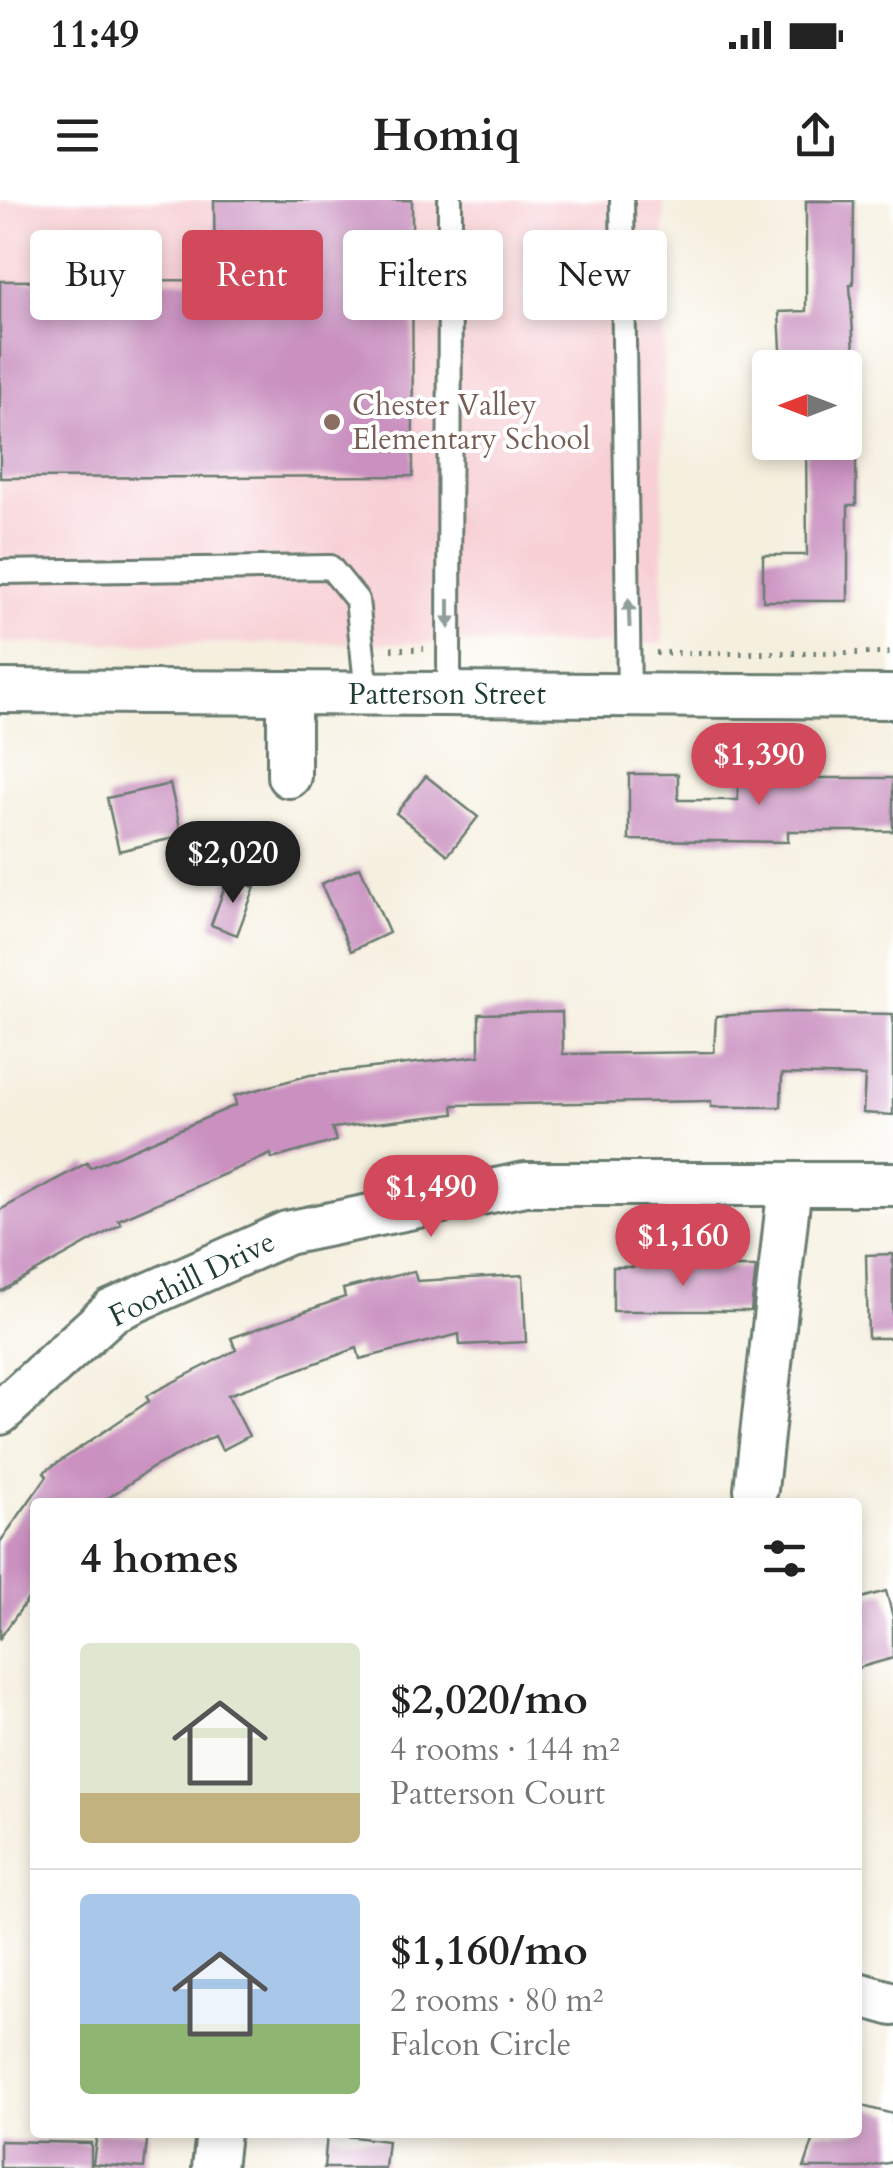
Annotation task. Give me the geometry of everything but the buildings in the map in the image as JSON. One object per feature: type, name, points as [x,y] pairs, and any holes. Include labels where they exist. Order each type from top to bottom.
[{"type":"street","name":"Patterson Street","points":[[0,692],[893,696]]},
{"type":"street","points":[[289,693],[289,776]]},
{"type":"street","name":"Foothill Drive","points":[[0,1412],[112,1311],[287,1233],[525,1184],[893,1184]]},
{"type":"street","points":[[756,1489],[790,1184]]},
{"type":"street","points":[[862,1995],[893,2004]]},
{"type":"street","points":[[214,2168],[217,2138]]},
{"type":"lane","points":[[450,200],[450,694]]},
{"type":"lane","points":[[622,200],[629,695]]},
{"type":"lane","points":[[0,572],[330,568],[357,600],[366,693]]},
{"type":"shaded area","name":"Chester Valley Elementary School","points":[[0,200],[664,200],[664,230],[523,230],[523,320],[664,320],[663,644],[0,643]]},
{"type":"place","name":"Chester Valley Elementary School","points":[[332,422]]}]
